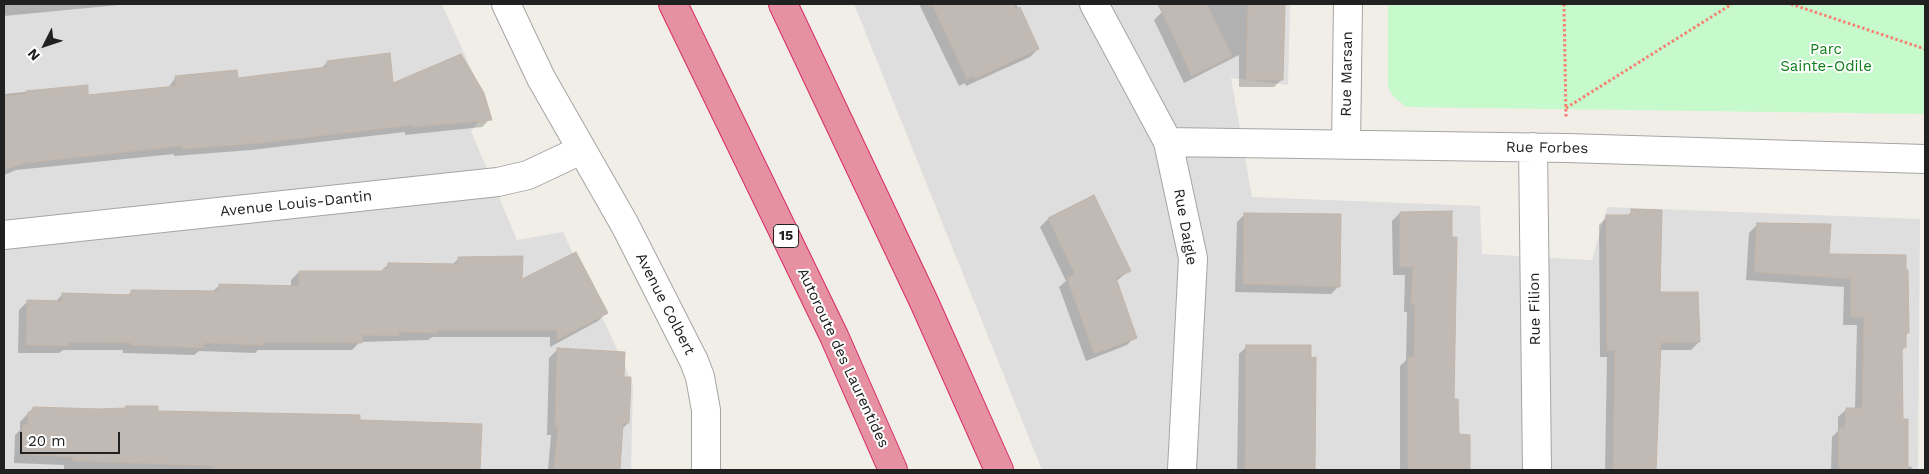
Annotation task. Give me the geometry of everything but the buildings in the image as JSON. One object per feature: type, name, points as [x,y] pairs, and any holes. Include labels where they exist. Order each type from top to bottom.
[{"type":"highway","name":"Autoroute des Laurentides","points":[[673,4],[819,304],[893,470]]},
{"type":"highway","points":[[782,4],[924,302],[999,470]]},
{"type":"street","name":"Avenue Colbert","points":[[506,4],[541,78],[625,225],[694,361],[700,377],[706,410],[706,470]]},
{"type":"street","name":"Rue Daigle","points":[[1094,4],[1168,142],[1193,258],[1182,470]]},
{"type":"street","name":"Rue Marsan","points":[[1346,145],[1348,4]]},
{"type":"street","name":"Rue Forbes","points":[[1168,142],[1567,148],[1925,159]]},
{"type":"street","name":"Rue Filion","points":[[1533,148],[1536,470]]},
{"type":"street","name":"Avenue Louis-Dantin","points":[[4,235],[498,182],[528,175],[581,150]]},
{"type":"path","points":[[1564,4],[1567,148]]},
{"type":"path","points":[[1566,108],[1732,4]]},
{"type":"path","points":[[1791,4],[1925,48]]},
{"type":"shaded area","points":[[4,4],[442,4],[489,109],[471,131],[517,240],[563,232],[633,384],[631,470],[4,470]]},
{"type":"shaded area","points":[[854,4],[1290,4],[1288,85],[1231,78],[1252,197],[1480,206],[1482,254],[1592,260],[1607,207],[1920,219],[1918,470],[1042,470]]},
{"type":"green space","name":"Parc Sainte-Odile","points":[[1388,4],[1925,4],[1925,114],[1406,107],[1392,95],[1388,85]]}]
